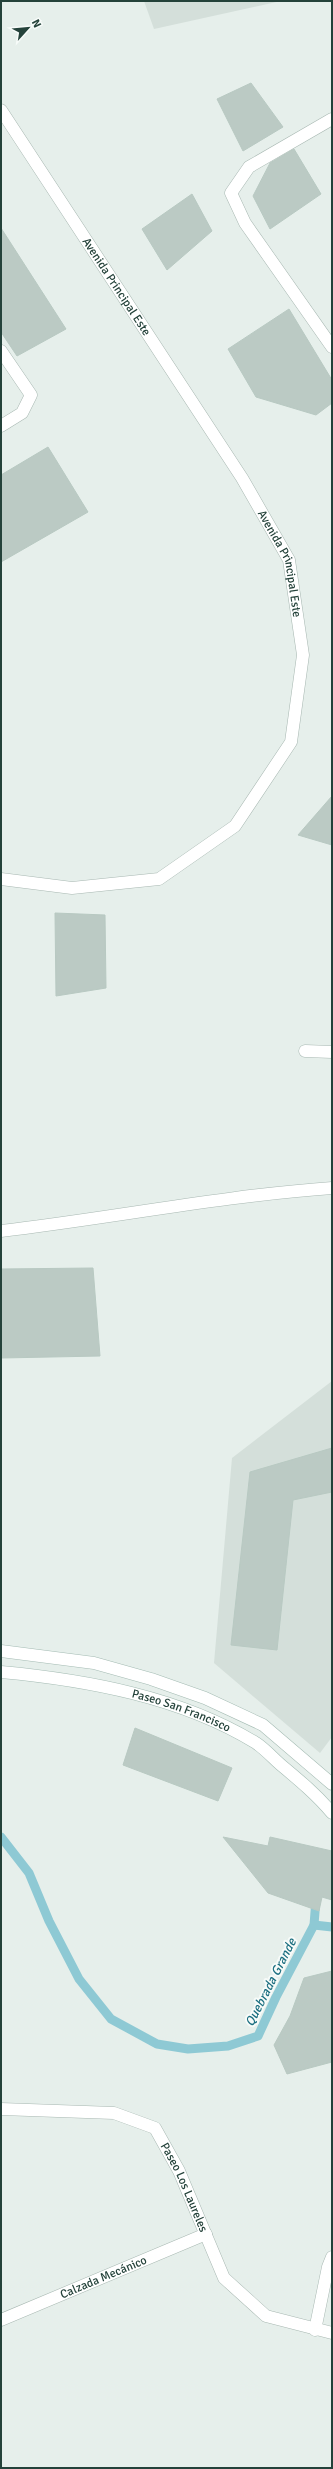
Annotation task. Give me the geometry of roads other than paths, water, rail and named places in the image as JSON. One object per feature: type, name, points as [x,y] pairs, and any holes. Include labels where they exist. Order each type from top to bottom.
[{"type":"street","name":"Avenida Principal Este","points":[[1,110],[242,478],[288,560],[303,655],[291,742],[235,826],[159,879],[72,888],[1,879]]},
{"type":"street","points":[[332,119],[249,167],[231,193],[245,223],[332,347]]},
{"type":"street","points":[[1,351],[31,395],[22,412],[1,426]]},
{"type":"street","points":[[305,1051],[332,1052]]},
{"type":"street","points":[[1,1231],[91,1220],[272,1192],[332,1188]]},
{"type":"street","name":"Paseo San Francisco","points":[[1,1652],[94,1663],[151,1679],[205,1698],[263,1725],[332,1784]]},
{"type":"street","name":"Paseo San Francisco","points":[[1,1672],[95,1685],[158,1702],[205,1718],[257,1744],[322,1800],[332,1813]]},
{"type":"street","name":"Paseo Los Laureles","points":[[1,2109],[114,2113],[155,2128],[179,2171],[224,2278],[266,2316],[315,2330],[332,2332]]},
{"type":"street","name":"Calzada Mecánico","points":[[1,2320],[206,2234]]},
{"type":"street","points":[[315,2330],[328,2267],[332,2257]]},
{"type":"waterway","name":"Quebrada Grande","points":[[1,1837],[29,1873],[49,1921],[79,1979],[111,2019],[157,2044],[188,2049],[228,2046],[258,2036],[276,1997],[314,1925],[316,1899]]},
{"type":"waterway","points":[[314,1925],[332,1927]]}]
